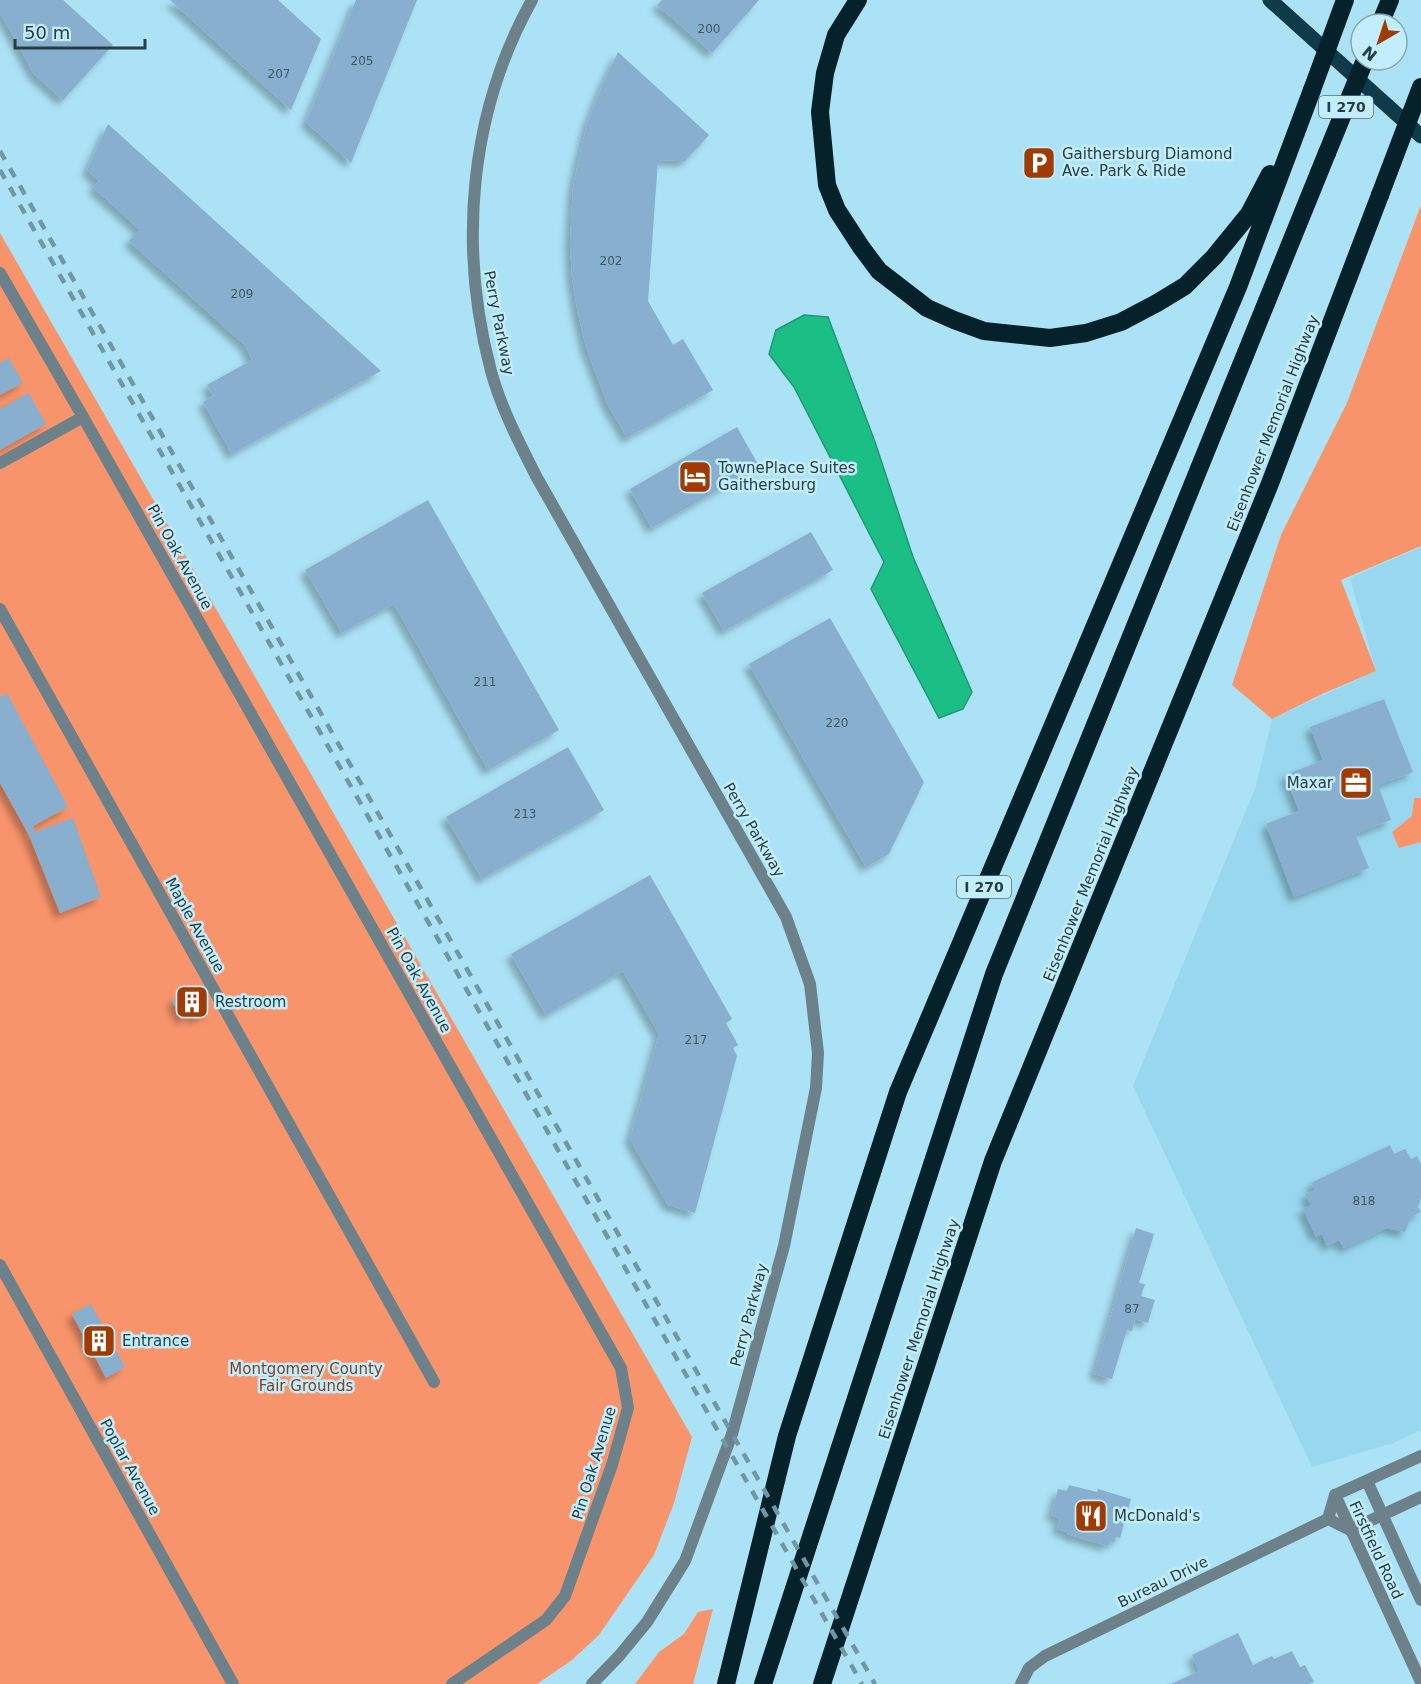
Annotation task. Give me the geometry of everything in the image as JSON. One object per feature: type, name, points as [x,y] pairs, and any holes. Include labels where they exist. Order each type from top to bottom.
[{"type":"highway","points":[[858,0],[836,35],[825,73],[820,112],[827,185],[837,210],[879,271],[927,308],[984,331],[1050,338],[1086,333],[1137,314],[1185,286],[1214,257],[1249,214],[1303,112]]},
{"type":"highway","name":"I 270","points":[[726,1684],[787,1436],[898,1092],[1238,287],[1345,0]]},
{"type":"highway","name":"I 270","points":[[764,1684],[994,974],[1360,72]]},
{"type":"highway","name":"Eisenhower Memorial Highway","points":[[822,1684],[993,1161],[1269,486],[1421,87]]},
{"type":"main road","points":[[1270,0],[1421,136]]},
{"type":"street","name":"Perry Parkway","points":[[532,0],[514,33],[498,75],[477,162],[472,245],[474,286],[491,372],[507,416],[536,476],[786,917],[810,984],[818,1053],[816,1088],[784,1246],[727,1448],[685,1561],[646,1622],[619,1656],[592,1684]]},
{"type":"street","name":"Pin Oak Avenue","points":[[0,273],[621,1368],[628,1408],[612,1465],[565,1596],[546,1620],[452,1684]]},
{"type":"street","points":[[0,463],[83,417]]},
{"type":"street","name":"Maple Avenue","points":[[0,609],[434,1382]]},
{"type":"street","name":"Poplar Avenue","points":[[0,1265],[233,1684]]},
{"type":"street","points":[[1421,1456],[1335,1496],[1328,1519],[1350,1530],[1421,1497]]},
{"type":"street","name":"Firstfield Road","points":[[1367,1481],[1421,1600]]},
{"type":"street","name":"Firstfield Road","points":[[1335,1496],[1421,1682]]},
{"type":"street","name":"Bureau Drive","points":[[1021,1684],[1029,1668],[1045,1656],[1328,1519]]},
{"type":"shaded area","points":[[804,315],[828,317],[875,442],[913,557],[972,692],[963,709],[939,718],[871,589],[884,562],[794,387],[769,354],[776,330]]},
{"type":"shaded area","points":[[1421,547],[1421,1430],[1393,1443],[1312,1467],[1133,1086],[1256,786],[1272,719],[1376,671],[1350,578]]},
{"type":"green space","points":[[1421,205],[1421,546],[1341,580],[1376,671],[1272,719],[1232,685],[1281,535],[1347,403]]},
{"type":"green space","name":"Montgomery County Fair Grounds","points":[[0,233],[692,1437],[674,1503],[654,1555],[599,1635],[572,1660],[537,1684],[0,1684]]},
{"type":"green space","points":[[1414,798],[1421,798],[1421,842],[1399,848],[1392,832],[1412,816]]},
{"type":"green space","points":[[713,1609],[693,1684],[635,1684],[659,1652],[684,1634],[698,1612]]},
{"type":"building","points":[[0,0],[63,0],[113,45],[63,100],[34,74],[0,12]]},
{"type":"building","points":[[170,0],[278,0],[321,39],[291,110]]},
{"type":"building","points":[[356,0],[417,0],[351,163],[306,122]]},
{"type":"building","points":[[662,0],[759,0],[712,53],[657,5]]},
{"type":"building","points":[[618,52],[709,135],[685,161],[658,160],[648,301],[673,345],[683,339],[713,390],[627,438],[607,403],[586,347],[572,278],[570,244],[573,187],[587,124]]},
{"type":"building","points":[[108,124],[381,371],[232,454],[203,402],[213,396],[207,385],[252,360],[246,346],[129,241],[140,230],[93,187],[99,181],[87,170]]},
{"type":"building","points":[[9,358],[23,383],[0,395],[0,363]]},
{"type":"building","points":[[29,393],[46,424],[0,450],[0,409]]},
{"type":"building","name":"TownePlace Suites Gaithersburg","points":[[737,427],[759,466],[652,528],[630,489]]},
{"type":"building","points":[[428,500],[559,730],[488,770],[394,604],[342,633],[305,570]]},
{"type":"building","points":[[811,532],[833,570],[724,631],[702,593]]},
{"type":"building","points":[[830,618],[924,782],[889,854],[866,867],[749,664]]},
{"type":"building","points":[[7,693],[68,807],[33,826],[35,832],[73,818],[101,897],[60,913],[29,835],[0,783],[0,697]]},
{"type":"building","points":[[1384,699],[1413,772],[1378,785],[1391,820],[1355,834],[1369,868],[1294,897],[1266,824],[1299,811],[1285,775],[1323,760],[1310,727]]},
{"type":"building","points":[[568,747],[604,810],[482,879],[446,817]]},
{"type":"building","points":[[650,875],[732,1019],[726,1023],[738,1045],[733,1048],[737,1056],[695,1213],[668,1205],[630,1139],[659,1034],[623,971],[546,1015],[511,954]]},
{"type":"building","name":"Restroom","points":[[202,986],[211,1004],[205,1006],[209,1012],[195,1019],[192,1014],[181,1019],[172,1000]]},
{"type":"building","points":[[1390,1145],[1394,1154],[1405,1149],[1411,1159],[1417,1156],[1421,1164],[1421,1197],[1418,1207],[1421,1212],[1411,1217],[1405,1232],[1386,1228],[1344,1248],[1339,1240],[1327,1246],[1322,1234],[1316,1237],[1303,1209],[1311,1205],[1305,1194],[1315,1190],[1311,1183]]},
{"type":"building","points":[[1136,1228],[1154,1234],[1139,1283],[1145,1284],[1141,1296],[1155,1300],[1148,1323],[1135,1319],[1132,1331],[1127,1330],[1112,1379],[1094,1374]]},
{"type":"building","name":"Entrance","points":[[91,1304],[125,1367],[106,1378],[72,1314]]},
{"type":"building","name":"McDonald's","points":[[1069,1485],[1097,1492],[1098,1489],[1131,1499],[1120,1538],[1116,1537],[1114,1543],[1109,1541],[1108,1546],[1057,1529],[1060,1518],[1051,1515],[1058,1489],[1067,1491]]},
{"type":"building","points":[[1238,1633],[1253,1665],[1272,1656],[1274,1659],[1292,1651],[1300,1667],[1305,1665],[1314,1682],[1309,1684],[1171,1684],[1199,1671],[1192,1655]]},
{"type":"railway","points":[[0,151],[875,1684]]},
{"type":"railway","points":[[0,170],[862,1684]]},
{"type":"place","name":"Gaithersburg Diamond Ave. Park & Ride","points":[[1039,163]]},
{"type":"place","name":"TownePlace Suites Gaithersburg","points":[[695,477]]},
{"type":"place","name":"Maxar","points":[[1356,783]]},
{"type":"place","name":"Restroom","points":[[192,1002]]},
{"type":"place","name":"Entrance","points":[[99,1341]]},
{"type":"place","name":"McDonald's","points":[[1091,1516]]}]
